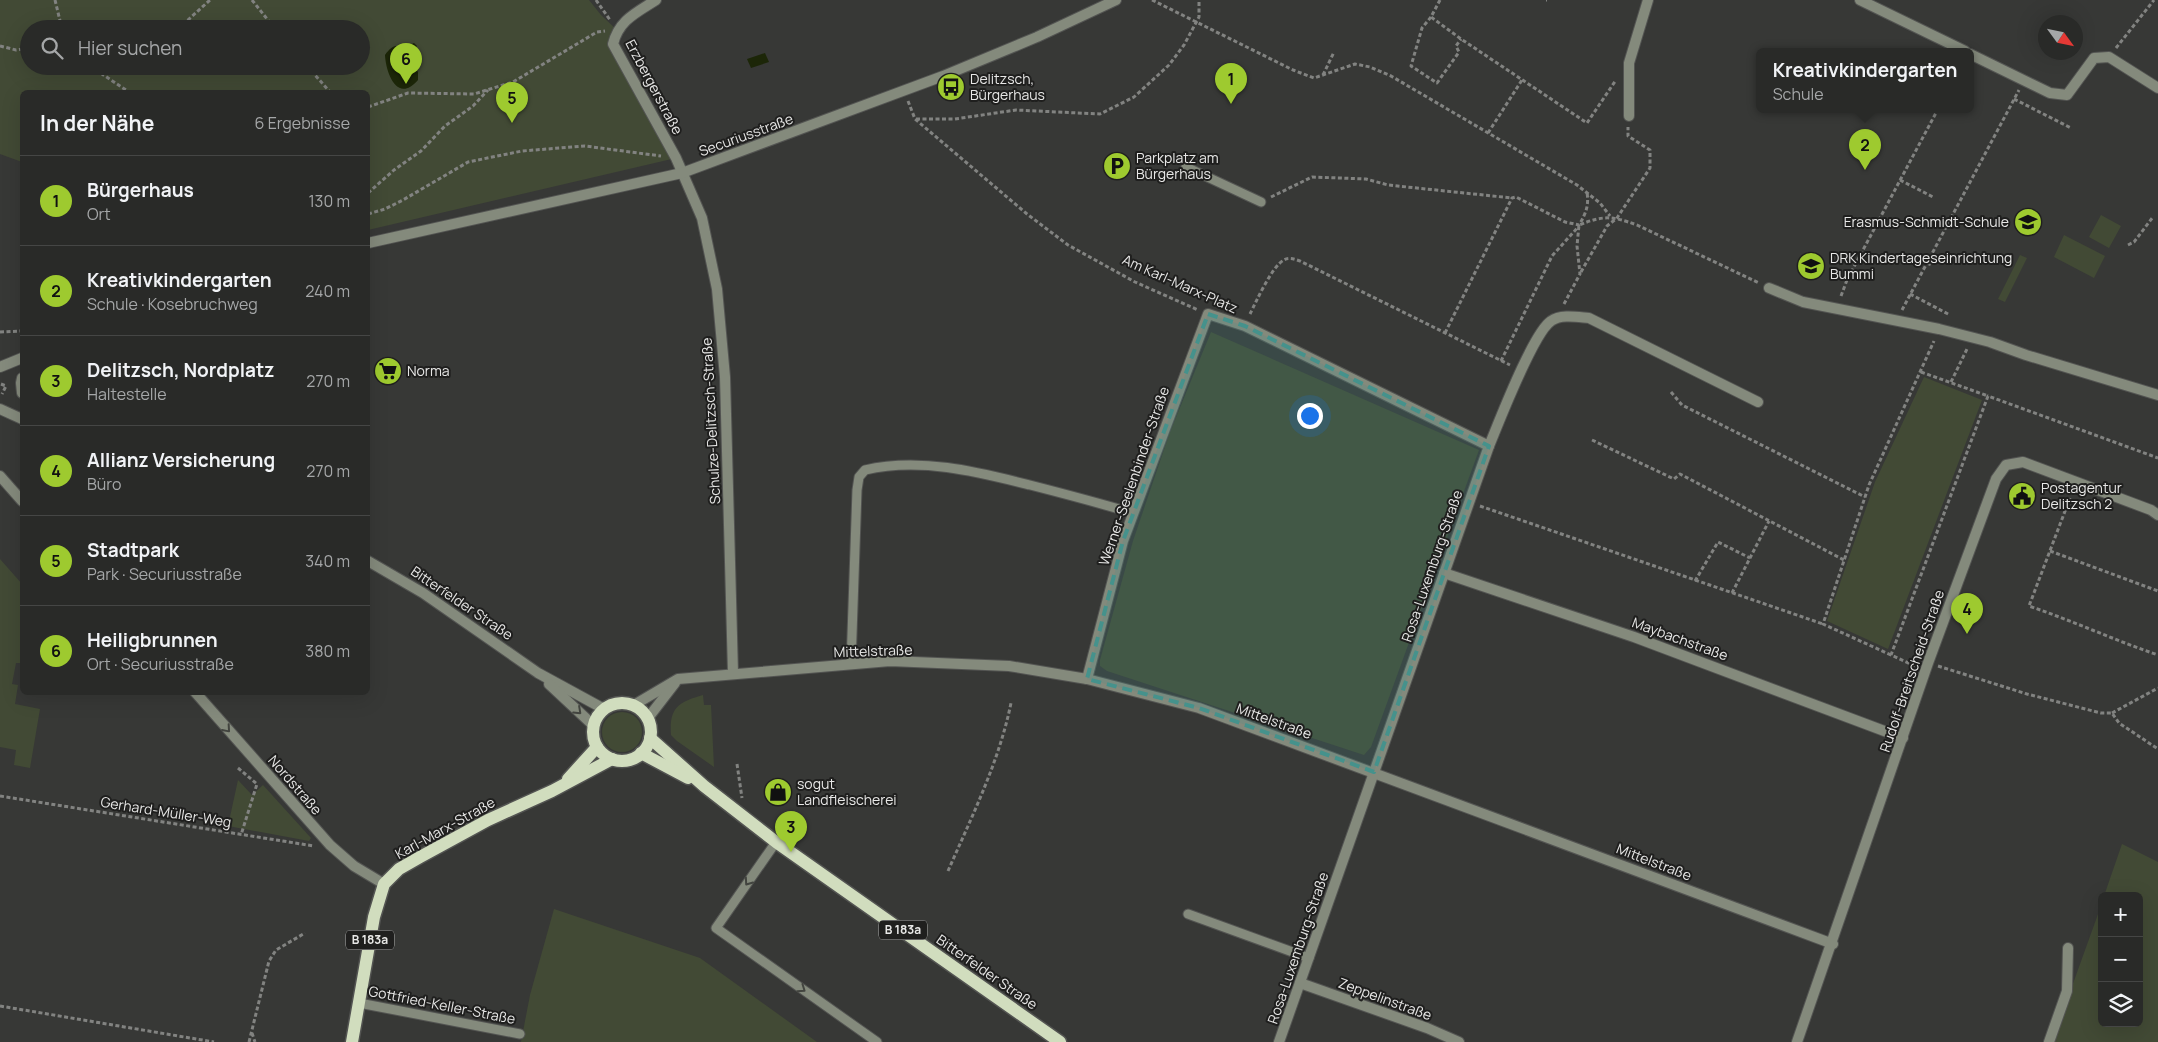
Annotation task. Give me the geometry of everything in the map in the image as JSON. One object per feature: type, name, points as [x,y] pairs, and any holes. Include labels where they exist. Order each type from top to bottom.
[{"type":"main road","points":[[616,703],[634,705],[642,710],[648,718],[651,728],[650,738],[641,753],[627,760],[612,759],[604,755],[597,748],[593,738],[595,719],[604,709],[616,703]]},
{"type":"main road","name":"Bitterfelder Straße","points":[[650,738],[704,786],[776,842],[1060,1042]]},
{"type":"main road","name":"Karl-Marx-Straße","points":[[562,786],[597,748]]},
{"type":"main road","name":"Bitterfelder Straße","points":[[641,753],[704,786]]},
{"type":"main road","name":"Karl-Marx-Straße","points":[[384,884],[399,869],[420,857],[488,820],[562,786],[612,759]]},
{"type":"main road","name":"B 183a","points":[[352,1042],[374,918],[384,884]]},
{"type":"street","name":"Erzbergerstraße","points":[[656,0],[622,23],[616,30],[613,44],[676,158],[682,173]]},
{"type":"street","name":"Securiusstraße","points":[[370,243],[682,173],[903,91],[1037,37],[1116,0]]},
{"type":"street","points":[[1629,116],[1629,63],[1648,0]]},
{"type":"street","points":[[1860,0],[1959,48]]},
{"type":"street","points":[[1974,56],[2050,93],[2067,95],[2094,58],[2110,56],[2158,88]]},
{"type":"street","name":"Schulze-Delitzsch-Straße","points":[[682,173],[702,218],[717,289],[725,377],[733,673]]},
{"type":"street","points":[[1769,288],[1803,302],[1973,337],[2158,395]]},
{"type":"street","name":"Am Karl-Marx-Platz","points":[[1208,314],[1245,326],[1489,446]]},
{"type":"street","name":"Werner-Seelenbinder-Straße","points":[[1087,679],[1116,566],[1133,513],[1208,314]]},
{"type":"street","points":[[1551,321],[1569,316],[1589,318],[1758,402]]},
{"type":"street","name":"Rosa-Luxemburg-Straße","points":[[1279,1042],[1489,446],[1521,371],[1538,339],[1551,321]]},
{"type":"street","points":[[0,367],[20,359]]},
{"type":"street","points":[[0,409],[20,418]]},
{"type":"street","name":"Rudolf-Breitscheid-Straße","points":[[1797,1042],[1833,944],[1928,663],[1996,479],[2006,465],[2023,462],[2151,510],[2158,515]]},
{"type":"street","points":[[0,476],[20,499]]},
{"type":"street","name":"Bitterfelder Straße","points":[[370,562],[423,594],[538,673],[604,709]]},
{"type":"street","name":"Maybachstraße","points":[[1444,574],[1634,637],[1903,738]]},
{"type":"street","name":"Mittelstraße","points":[[634,705],[678,679],[851,664],[890,662],[1009,666],[1087,679],[1199,708],[1833,944]]},
{"type":"street","name":"Bitterfelder Straße","points":[[538,673],[594,725]]},
{"type":"street","points":[[648,718],[678,679]]},
{"type":"street","name":"Nordstraße","points":[[198,695],[330,845],[354,866],[384,884]]},
{"type":"street","points":[[2049,1042],[2067,991],[2068,948]]},
{"type":"street","name":"Zeppelinstraße","points":[[1300,983],[1427,1028],[1459,1042]]},
{"type":"lane","points":[[1186,167],[1260,202]]},
{"type":"lane","points":[[851,664],[857,490],[859,477],[865,470],[895,466],[920,466],[975,472],[1133,513]]},
{"type":"lane","points":[[776,842],[716,928],[877,1042]]},
{"type":"lane","points":[[1188,914],[1309,958]]},
{"type":"lane","name":"Gottfried-Keller-Straße","points":[[358,1004],[520,1034]]},
{"type":"path","points":[[55,0],[60,20]]},
{"type":"path","points":[[188,20],[210,0]]},
{"type":"path","points":[[252,0],[268,20]]},
{"type":"path","points":[[370,106],[408,93],[474,94],[514,82],[597,32],[616,30],[596,0]]},
{"type":"path","points":[[1152,0],[1292,70],[1314,78],[1355,64],[1370,67],[1391,76],[1586,192],[1600,203],[1610,216]]},
{"type":"path","points":[[915,119],[955,119],[1016,110],[1100,114],[1134,97],[1169,66],[1180,51],[1199,17],[1199,0]]},
{"type":"path","points":[[1440,0],[1431,17],[1422,28],[1412,66],[1437,84],[1459,52],[1456,46],[1461,40]]},
{"type":"path","points":[[2110,56],[2154,0]]},
{"type":"path","points":[[1431,17],[1461,40],[1587,122],[1629,63]]},
{"type":"path","points":[[0,46],[20,49]]},
{"type":"path","points":[[1322,76],[1334,52]]},
{"type":"path","points":[[103,75],[125,90]]},
{"type":"path","points":[[315,75],[328,90]]},
{"type":"path","points":[[1488,133],[1522,80]]},
{"type":"path","points":[[370,191],[394,170],[421,151],[445,126],[473,106],[489,90]]},
{"type":"path","name":"Am Karl-Marx-Platz","points":[[903,91],[915,119],[1027,214],[1068,245],[1135,282],[1208,314]]},
{"type":"path","points":[[1900,313],[1998,133],[2015,97],[2071,128]]},
{"type":"path","points":[[1836,309],[1847,280],[1936,113]]},
{"type":"path","points":[[1551,321],[1564,304],[1607,226],[1618,218],[1650,168],[1650,150],[1628,136],[1629,116]]},
{"type":"path","points":[[370,213],[385,209],[403,200],[468,162],[522,151],[585,146],[676,158]]},
{"type":"path","points":[[1260,202],[1312,176],[1366,179],[1388,186],[1516,197],[1565,222],[1579,225],[1597,218],[1610,216],[1618,218],[1769,288]]},
{"type":"path","points":[[1900,180],[1933,197]]},
{"type":"path","points":[[1501,361],[1552,256],[1586,214],[1588,204],[1586,192]]},
{"type":"path","points":[[1445,333],[1512,198]]},
{"type":"path","points":[[2128,245],[2134,242],[2153,217]]},
{"type":"path","points":[[1579,225],[1577,246],[1580,274]]},
{"type":"path","points":[[1245,326],[1255,303],[1277,266],[1290,258],[1300,261],[1521,371]]},
{"type":"path","points":[[1927,263],[1932,265]]},
{"type":"path","points":[[1910,294],[1950,315]]},
{"type":"path","points":[[1822,624],[1865,497],[1939,329]]},
{"type":"path","points":[[0,332],[20,331]]},
{"type":"path","points":[[1951,382],[1973,337]]},
{"type":"path","points":[[1921,372],[1988,396]]},
{"type":"path","points":[[1,384],[6,386],[2,394]]},
{"type":"path","points":[[1671,392],[1682,405],[1865,497]]},
{"type":"path","points":[[1592,440],[1674,479],[1680,474],[1844,560]]},
{"type":"path","points":[[2070,498],[2029,606],[2060,616],[2122,643],[2158,655]]},
{"type":"path","points":[[1469,502],[1822,624],[1891,655]]},
{"type":"path","points":[[1732,594],[1769,520]]},
{"type":"path","points":[[1696,581],[1718,542],[1750,558]]},
{"type":"path","points":[[2050,551],[2158,591]]},
{"type":"path","points":[[1928,663],[2028,694],[2101,713],[2112,713],[2158,688]]},
{"type":"path","points":[[948,871],[987,784],[1006,728],[1011,702]]},
{"type":"path","points":[[2112,713],[2119,723],[2158,748]]},
{"type":"path","points":[[737,764],[746,818]]},
{"type":"path","points":[[238,768],[257,784],[241,835]]},
{"type":"path","name":"Gerhard-Müller-Weg","points":[[0,796],[308,847],[330,845]]},
{"type":"path","points":[[249,1042],[269,961],[276,950],[305,933]]},
{"type":"path","points":[[0,1006],[214,1042]]},
{"type":"path","points":[[252,1032],[255,1042]]},
{"type":"highlighted area","points":[[1208,314],[1245,326],[1489,446],[1374,772],[1199,708],[1087,679],[1123,541]]},
{"type":"shaded area","points":[[0,0],[589,0],[617,30],[613,44],[676,158],[370,230],[370,90],[20,90],[20,161],[0,154]]},
{"type":"shaded area","points":[[414,43],[417,46],[408,54],[407,58],[418,72],[418,80],[411,87],[404,89],[394,83],[390,77],[385,55],[394,46],[406,47]]},
{"type":"shaded area","points":[[765,53],[769,62],[751,68],[747,59]]},
{"type":"shaded area","points":[[2101,215],[2121,226],[2109,248],[2089,237]]},
{"type":"shaded area","points":[[2064,235],[2105,256],[2094,278],[2054,257]]},
{"type":"shaded area","points":[[2020,255],[2027,258],[2005,302],[1998,299]]},
{"type":"shaded area","points":[[1211,332],[1479,450],[1371,747],[1364,755],[1107,671],[1100,666],[1100,660],[1133,541],[1170,432]]},
{"type":"shaded area","points":[[1924,377],[1982,400],[1888,649],[1827,621],[1875,482]]},
{"type":"shaded area","points":[[0,559],[20,582],[20,663],[16,663],[12,684],[18,685],[15,704],[40,709],[30,768],[14,765],[16,750],[0,747]]},
{"type":"shaded area","points":[[703,695],[704,705],[711,705],[714,767],[671,735],[672,718],[677,708],[687,700]]},
{"type":"shaded area","points":[[626,712],[633,715],[639,721],[642,732],[641,740],[633,749],[626,752],[618,752],[611,749],[603,740],[602,728],[605,721],[614,713]]},
{"type":"shaded area","points":[[238,780],[252,795],[263,785],[311,838],[309,841],[228,826]]},
{"type":"shaded area","points":[[2122,844],[2158,862],[2158,1042],[2052,1042],[2098,914],[2098,1027],[2143,1027],[2143,892],[2105,892]]},
{"type":"shaded area","points":[[554,909],[700,958],[817,1042],[521,1042],[530,995]]},
{"type":"place","name":"Heiligbrunnen","points":[[406,84]]},
{"type":"place","name":"Delitzsch, Bürgerhaus","points":[[951,87]]},
{"type":"place","name":"Bürgerhaus","points":[[1231,104]]},
{"type":"place","name":"Stadtpark","points":[[512,123]]},
{"type":"place","name":"Parkplatz am Bürgerhaus","points":[[1117,166]]},
{"type":"place","name":"Kreativkindergarten","points":[[1865,170]]},
{"type":"place","name":"Erasmus-Schmidt-Schule","points":[[2028,222]]},
{"type":"place","name":"DRK Kindertageseinrichtung Bummi","points":[[1811,266]]},
{"type":"place","name":"Norma","points":[[388,371]]},
{"type":"place","name":"Postagentur Delitzsch 2","points":[[2022,496]]},
{"type":"place","name":"Allianz Versicherung","points":[[1967,634]]},
{"type":"place","name":"sogut Landfleischerei","points":[[778,792]]},
{"type":"place","name":"Delitzsch, Nordplatz","points":[[791,852]]}]
